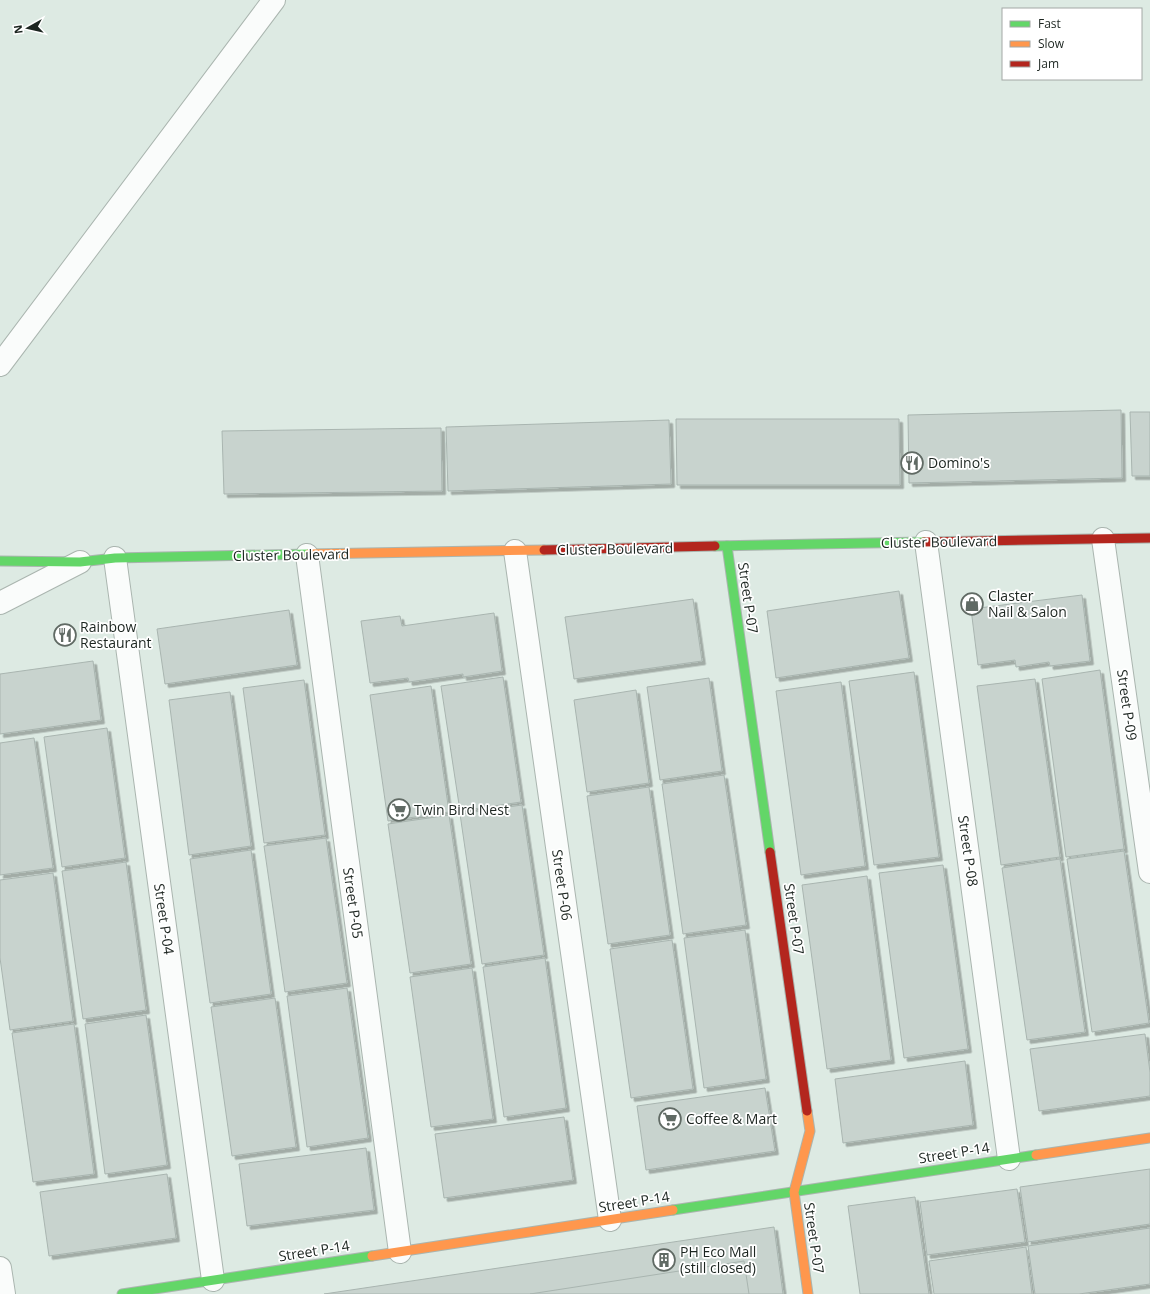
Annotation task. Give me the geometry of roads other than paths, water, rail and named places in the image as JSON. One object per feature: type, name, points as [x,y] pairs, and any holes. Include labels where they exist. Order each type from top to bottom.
[{"type":"street","points":[[0,364],[274,0]]},
{"type":"street","name":"Cluster Boulevard","points":[[0,561],[80,562],[115,558],[1150,538]]},
{"type":"street","name":"Street P-09","points":[[1103,539],[1150,872]]},
{"type":"street","name":"Street P-08","points":[[926,542],[1010,1159]]},
{"type":"street","name":"Street P-07","points":[[727,546],[810,1131],[794,1192],[808,1294]]},
{"type":"street","name":"Street P-06","points":[[515,551],[610,1220]]},
{"type":"street","name":"Street P-05","points":[[307,554],[400,1252]]},
{"type":"street","name":"Street P-04","points":[[115,558],[213,1280]]},
{"type":"street","name":"Cluster Boulevard","points":[[0,603],[80,562]]},
{"type":"street","name":"Street P-14","points":[[122,1294],[1150,1138]]},
{"type":"street","points":[[0,1268],[4,1294]]},
{"type":"place","name":"Domino's","points":[[912,463]]},
{"type":"place","name":"Claster Nail & Salon","points":[[972,604]]},
{"type":"place","name":"Rainbow Restaurant","points":[[65,635]]},
{"type":"place","name":"Twin Bird Nest","points":[[399,810]]},
{"type":"place","name":"Coffee & Mart","points":[[670,1119]]},
{"type":"place","name":"PH Eco Mall (still closed)","points":[[664,1260]]}]
